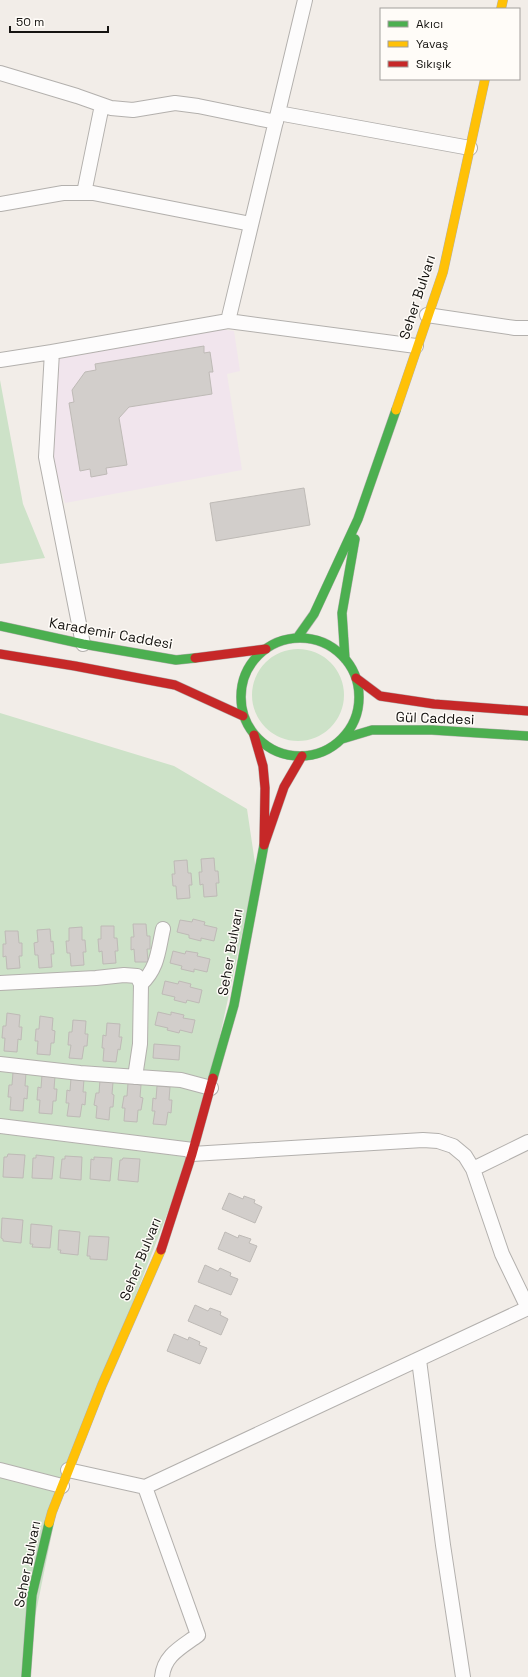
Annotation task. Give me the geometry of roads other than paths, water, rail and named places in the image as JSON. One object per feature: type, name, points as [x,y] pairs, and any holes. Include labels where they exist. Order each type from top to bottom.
[{"type":"street","points":[[228,321],[305,0]]},
{"type":"street","points":[[0,73],[77,96],[111,108],[133,110],[175,104],[198,106],[470,148]]},
{"type":"street","name":"Seher Bulvarı","points":[[297,638],[314,614],[358,519],[416,346],[443,272],[485,80]]},
{"type":"street","points":[[84,193],[102,105]]},
{"type":"street","points":[[0,204],[55,194],[84,193],[120,197],[251,224]]},
{"type":"street","points":[[427,315],[515,328],[528,328]]},
{"type":"street","points":[[0,360],[228,321],[416,346]]},
{"type":"street","points":[[52,352],[46,457],[83,644]]},
{"type":"street","name":"Seher Bulvarı","points":[[345,659],[342,613],[358,519]]},
{"type":"street","name":"Karademir Caddesi","points":[[0,626],[83,644],[176,660],[266,649]]},
{"type":"street","points":[[297,638],[307,639],[328,646],[345,659],[356,678],[359,700],[354,721],[342,739],[324,751],[302,756],[292,756],[271,749],[254,735],[244,716],[240,695],[250,664],[275,643],[297,638]]},
{"type":"street","points":[[0,654],[75,666],[174,685],[244,716]]},
{"type":"street","name":"Gül Caddesi","points":[[356,678],[380,696],[434,704],[528,711]]},
{"type":"street","name":"Gül Caddesi","points":[[342,739],[372,730],[432,730],[528,736]]},
{"type":"street","name":"Seher Bulvarı","points":[[254,735],[263,766],[265,788],[264,845]]},
{"type":"street","name":"Seher Bulvarı","points":[[26,1677],[32,1595],[52,1512],[102,1384],[162,1248],[193,1152],[234,1005],[264,845],[283,788],[292,769],[302,756]]},
{"type":"street","points":[[141,984],[149,977],[154,969],[163,929]]},
{"type":"street","points":[[0,983],[133,975],[137,976],[141,984],[140,1044],[135,1077]]},
{"type":"street","points":[[0,1064],[80,1073],[181,1080],[211,1088]]},
{"type":"street","points":[[0,1126],[61,1132],[193,1152],[423,1140],[438,1141],[453,1146],[465,1156],[473,1169],[502,1254],[528,1308],[145,1487],[68,1470]]},
{"type":"street","points":[[473,1169],[528,1142]]},
{"type":"street","points":[[419,1360],[443,1545],[463,1677]]},
{"type":"street","points":[[0,1470],[62,1486]]},
{"type":"street","points":[[145,1487],[198,1635],[167,1660],[163,1668],[162,1677]]}]
